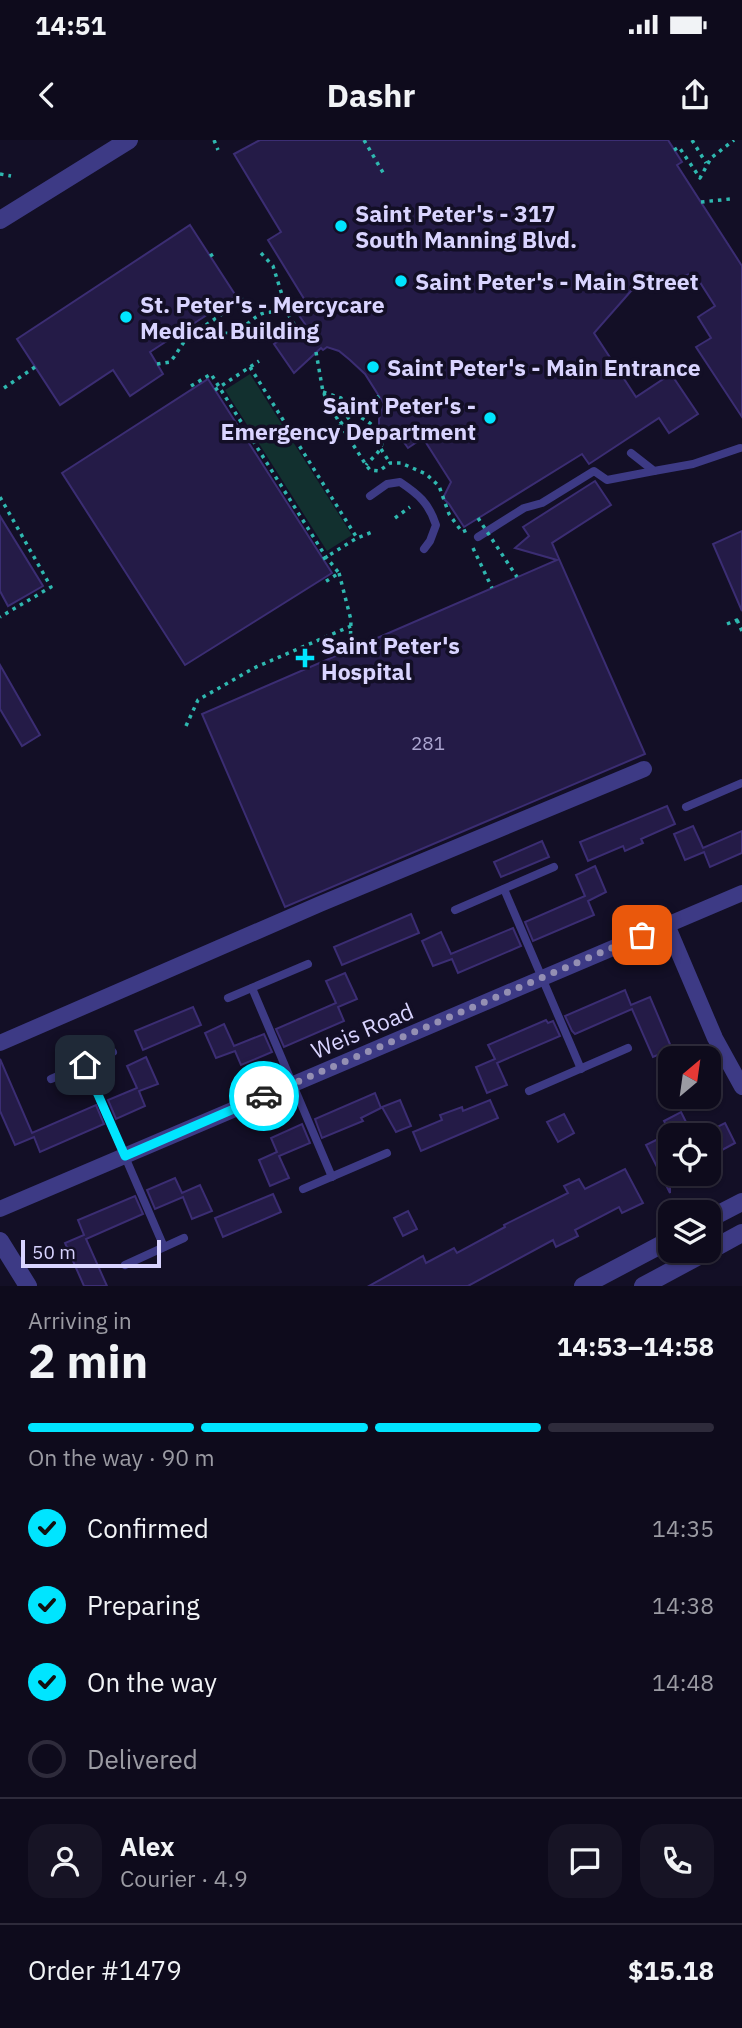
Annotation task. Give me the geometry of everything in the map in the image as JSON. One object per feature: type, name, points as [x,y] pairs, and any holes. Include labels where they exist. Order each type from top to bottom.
[{"type":"street","points":[[0,220],[129,140]]},
{"type":"street","points":[[0,1042],[320,904],[644,769]]},
{"type":"street","name":"Weis Road","points":[[0,1209],[742,893]]},
{"type":"street","points":[[667,925],[715,1038],[742,1087]]},
{"type":"street","points":[[721,1213],[742,1202]]},
{"type":"street","points":[[721,1244],[742,1233]]},
{"type":"street","points":[[0,1241],[29,1286]]},
{"type":"street","points":[[583,1286],[658,1246]]},
{"type":"street","points":[[643,1286],[686,1263]]},
{"type":"street","points":[[14,1266],[20,1286]]},
{"type":"lane","points":[[478,537],[524,508],[542,503],[594,471],[607,480],[694,464],[740,449]]},
{"type":"lane","points":[[631,453],[654,471]]},
{"type":"lane","points":[[370,496],[387,484],[400,482],[423,498],[436,524],[430,541],[424,548]]},
{"type":"lane","points":[[686,807],[742,783]]},
{"type":"lane","points":[[455,910],[554,867]]},
{"type":"lane","points":[[504,889],[581,1069]]},
{"type":"lane","points":[[228,999],[307,964]]},
{"type":"lane","points":[[252,988],[332,1177]]},
{"type":"lane","points":[[529,1091],[628,1048]]},
{"type":"lane","points":[[51,1079],[113,1052]]},
{"type":"lane","points":[[85,1065],[164,1247]]},
{"type":"lane","points":[[303,1189],[387,1153]]},
{"type":"lane","points":[[125,1265],[184,1238]]},
{"type":"path","points":[[214,140],[218,149]]},
{"type":"path","points":[[364,140],[385,176]]},
{"type":"path","points":[[692,140],[706,163]]},
{"type":"path","points":[[674,150],[679,147],[700,178],[706,163],[717,151],[734,140]]},
{"type":"path","points":[[0,174],[11,176]]},
{"type":"path","points":[[701,202],[730,200]]},
{"type":"path","points":[[261,253],[273,266],[288,314],[297,329]]},
{"type":"path","points":[[170,362],[188,336],[244,299]]},
{"type":"path","points":[[204,326],[227,333],[234,332],[258,315],[271,311],[288,314]]},
{"type":"path","points":[[316,352],[323,392],[366,465],[370,470],[379,471],[390,463],[401,463],[426,474],[439,486],[492,588]]},
{"type":"path","points":[[215,390],[259,361]]},
{"type":"path","points":[[157,364],[170,362],[176,365]]},
{"type":"path","points":[[4,388],[35,367]]},
{"type":"path","points":[[250,367],[357,538]]},
{"type":"path","points":[[191,377],[194,384],[211,374],[325,558],[339,573],[351,626],[351,650]]},
{"type":"path","points":[[323,392],[341,398],[353,414],[361,416],[374,426],[381,438],[380,449],[366,465]]},
{"type":"path","points":[[361,416],[364,409],[379,396]]},
{"type":"path","points":[[340,424],[353,414]]},
{"type":"path","points":[[380,449],[390,463]]},
{"type":"path","points":[[430,492],[439,486]]},
{"type":"path","points":[[0,497],[51,587],[0,617]]},
{"type":"path","points":[[395,517],[414,505]]},
{"type":"path","points":[[478,519],[517,578]]},
{"type":"path","points":[[462,532],[470,528]]},
{"type":"path","points":[[325,558],[357,538],[375,531]]},
{"type":"path","points":[[325,582],[339,573]]},
{"type":"path","points":[[727,624],[740,619],[742,631]]},
{"type":"path","points":[[186,726],[198,700],[254,668],[351,626]]},
{"type":"green space","points":[[250,374],[352,535],[327,551],[225,390]]},
{"type":"building","points":[[260,140],[668,140],[682,162],[677,165],[742,266],[742,417],[696,347],[711,338],[698,317],[715,306],[694,273],[631,291],[594,333],[636,397],[671,374],[698,414],[669,433],[659,418],[589,464],[582,454],[464,527],[443,498],[451,482],[423,438],[408,448],[403,441],[388,439],[379,427],[384,404],[365,374],[339,351],[327,347],[323,350],[321,348],[294,373],[274,344],[305,324],[298,314],[309,307],[268,240],[281,232],[234,154]]},
{"type":"building","name":"St. Peter's - Mercycare Medical Building","points":[[190,225],[236,296],[150,352],[163,374],[130,396],[113,370],[60,405],[17,339]]},
{"type":"building","points":[[208,379],[332,573],[185,665],[62,473]]},
{"type":"building","points":[[595,481],[611,505],[552,543],[645,754],[285,907],[202,714],[557,560],[515,548],[529,536],[523,527]]},
{"type":"building","points":[[0,516],[43,586],[8,606],[0,591]]},
{"type":"building","points":[[742,531],[742,611],[713,544]]},
{"type":"building","points":[[0,665],[40,735],[22,746],[0,709]]},
{"type":"building","points":[[667,806],[675,824],[641,839],[643,843],[625,851],[623,846],[588,861],[580,842]]},
{"type":"building","points":[[693,826],[703,848],[742,831],[742,853],[710,867],[704,852],[685,860],[674,834]]},
{"type":"building","points":[[542,841],[549,857],[501,877],[494,862]]},
{"type":"building","points":[[595,866],[606,892],[588,901],[594,915],[533,941],[525,922],[585,896],[576,875]]},
{"type":"building","points":[[411,914],[419,933],[342,965],[334,947]]},
{"type":"building","points":[[513,928],[521,946],[458,973],[452,959],[433,966],[422,941],[441,932],[451,954]]},
{"type":"building","points":[[345,973],[357,999],[338,1007],[344,1021],[284,1047],[276,1029],[336,1003],[326,981]]},
{"type":"building","points":[[625,990],[631,1005],[650,997],[671,1046],[658,1046],[658,1055],[653,1057],[632,1009],[575,1034],[565,1016]]},
{"type":"building","points":[[193,1007],[201,1025],[143,1050],[135,1031]]},
{"type":"building","points":[[546,1020],[548,1023],[553,1021],[560,1036],[497,1063],[507,1085],[487,1093],[476,1067],[495,1059],[488,1045]]},
{"type":"building","points":[[224,1024],[234,1046],[264,1034],[272,1052],[241,1065],[235,1051],[216,1058],[205,1033]]},
{"type":"building","points":[[146,1057],[158,1084],[139,1091],[145,1106],[116,1119],[108,1100],[137,1088],[127,1066]]},
{"type":"building","points":[[0,1059],[32,1133],[96,1105],[104,1124],[40,1152],[34,1137],[15,1145],[0,1111]]},
{"type":"building","points":[[375,1093],[381,1108],[361,1118],[363,1121],[322,1138],[315,1119]]},
{"type":"building","points":[[400,1100],[411,1126],[396,1132],[382,1107]]},
{"type":"building","points":[[490,1100],[498,1118],[421,1151],[413,1132],[442,1120],[440,1115],[462,1107],[463,1111]]},
{"type":"building","points":[[681,1112],[686,1123],[665,1123],[664,1121]]},
{"type":"building","points":[[564,1114],[574,1133],[558,1142],[547,1122]]},
{"type":"building","points":[[725,1123],[735,1143],[721,1151],[721,1125]]},
{"type":"building","points":[[302,1124],[310,1143],[279,1156],[289,1178],[270,1186],[259,1160],[277,1152],[271,1138]]},
{"type":"building","points":[[658,1139],[658,1169],[646,1145]]},
{"type":"building","points":[[625,1169],[643,1203],[622,1213],[619,1207],[575,1230],[578,1236],[556,1247],[553,1240],[468,1286],[369,1286],[423,1256],[426,1263],[454,1248],[457,1253],[505,1227],[504,1225],[568,1193],[564,1186],[579,1179],[585,1189]]},
{"type":"building","points":[[175,1178],[182,1193],[200,1185],[212,1211],[192,1219],[183,1197],[155,1209],[147,1190]]},
{"type":"building","points":[[273,1194],[281,1212],[223,1237],[215,1218]]},
{"type":"building","points":[[135,1196],[143,1214],[86,1239],[107,1286],[84,1286],[65,1243],[84,1235],[78,1220]]},
{"type":"building","points":[[408,1211],[417,1229],[403,1236],[394,1218]]},
{"type":"way so far","points":[[264,1096],[642,935]]},
{"type":"place","name":"Saint Peter's - 317 South Manning Blvd.","points":[[341,226]]},
{"type":"place","name":"Saint Peter's - Main Street","points":[[401,281]]},
{"type":"place","name":"St. Peter's - Mercycare Medical Building","points":[[126,317]]},
{"type":"place","name":"Saint Peter's - Main Entrance","points":[[373,367]]},
{"type":"place","name":"Saint Peter's - Emergency Department","points":[[490,418]]},
{"type":"place","name":"Saint Peter's Hospital","points":[[305,658]]},
{"type":"route","points":[[85,1065],[125,1156],[264,1096]]}]
